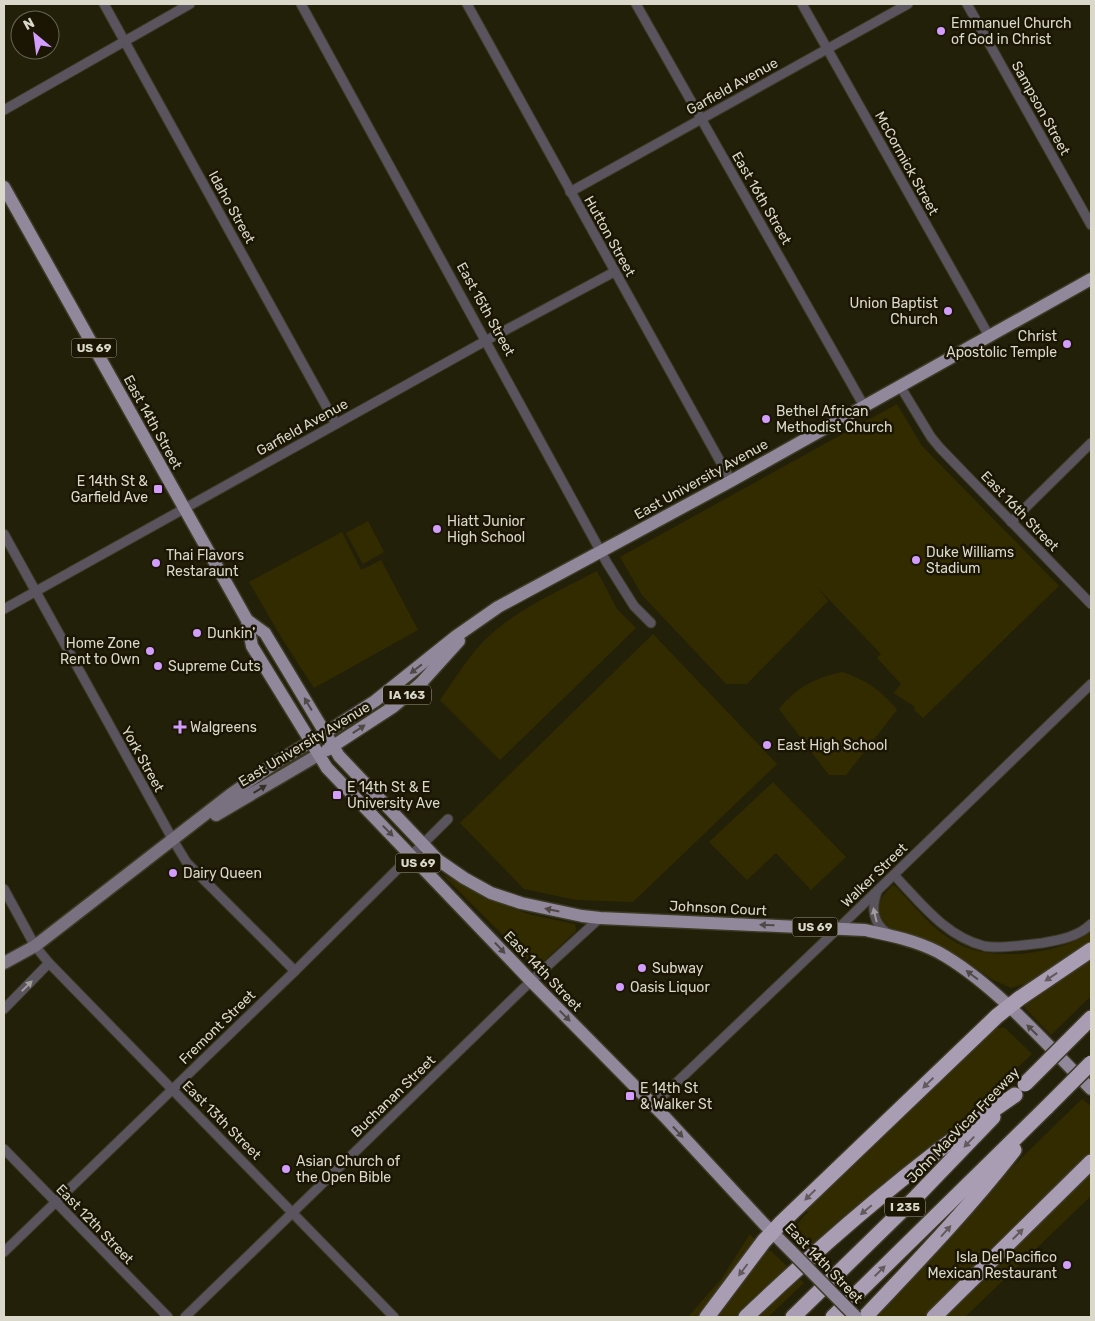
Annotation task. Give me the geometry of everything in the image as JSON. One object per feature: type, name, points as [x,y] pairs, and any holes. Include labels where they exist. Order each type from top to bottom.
[{"type":"highway","points":[[707,1317],[764,1241],[1008,1006],[1091,950]]},
{"type":"highway","name":"John MacVicar Freeway","points":[[792,1317],[916,1197],[1020,1089],[1087,1023]]},
{"type":"highway","name":"I 235","points":[[832,1317],[1091,1063]]},
{"type":"highway","points":[[746,1317],[819,1250],[941,1147],[1020,1089]]},
{"type":"highway","points":[[865,1317],[924,1255],[989,1182],[1047,1107]]},
{"type":"highway","points":[[934,1317],[1091,1162]]},
{"type":"main road","name":"East 14th Street","points":[[4,187],[247,620],[252,646],[327,768],[653,1105],[764,1224],[856,1317]]},
{"type":"main road","name":"East University Avenue","points":[[4,963],[35,946],[230,795],[276,763],[375,701],[454,637],[498,607],[600,550],[731,481],[1091,279]]},
{"type":"main road","name":"East University Avenue","points":[[173,840],[333,746],[393,707],[421,683],[461,638],[483,618]]},
{"type":"main road","name":"East 14th Street","points":[[247,620],[266,634],[339,756],[422,844]]},
{"type":"main road","name":"Johnson Court","points":[[422,844],[438,860],[464,878],[491,893],[521,903],[582,916],[839,928],[865,930],[890,935],[914,942],[937,952],[972,975],[1008,1006]]},
{"type":"main road","name":"US 69","points":[[1008,1006],[1091,1090]]},
{"type":"street","name":"Idaho Street","points":[[104,4],[336,424]]},
{"type":"street","points":[[4,110],[190,4]]},
{"type":"street","name":"East 15th Street","points":[[301,4],[487,340],[600,550],[634,606],[651,624]]},
{"type":"street","name":"Hutton Street","points":[[467,4],[731,481]]},
{"type":"street","name":"East 16th Street","points":[[636,4],[864,406]]},
{"type":"street","name":"McCormick Street","points":[[802,4],[988,336]]},
{"type":"street","name":"Garfield Avenue","points":[[570,192],[908,4]]},
{"type":"street","name":"Sampson Street","points":[[967,4],[1091,225]]},
{"type":"street","name":"Garfield Avenue","points":[[4,609],[487,340],[614,272]]},
{"type":"street","name":"East 16th Street","points":[[900,386],[931,437],[940,448],[1091,604]]},
{"type":"street","points":[[1011,522],[1091,443]]},
{"type":"street","name":"York Street","points":[[4,534],[186,863],[295,971]]},
{"type":"street","name":"Walker Street","points":[[653,1105],[1091,684]]},
{"type":"street","name":"Fremont Street","points":[[4,1252],[295,971],[448,819]]},
{"type":"street","points":[[894,875],[942,924],[961,937],[985,946],[1022,946],[1064,940],[1088,928],[1091,924]]},
{"type":"street","name":"East 13th Street","points":[[4,889],[35,946],[50,963],[394,1317]]},
{"type":"street","points":[[877,891],[873,901],[876,921],[880,928],[890,935]]},
{"type":"street","name":"Buchanan Street","points":[[185,1317],[531,981],[600,918]]},
{"type":"street","points":[[4,1009],[50,963]]},
{"type":"street","name":"East 12th Street","points":[[4,1149],[168,1317]]},
{"type":"shaded area","name":"Duke Williams Stadium","points":[[897,404],[922,446],[1059,586],[923,718],[914,710],[915,707],[894,693],[901,684],[877,658],[881,654],[817,587],[828,601],[747,684],[726,684],[642,595],[620,557]]},
{"type":"shaded area","points":[[368,521],[384,552],[363,564],[346,533]]},
{"type":"shaded area","points":[[342,532],[361,570],[381,560],[418,630],[314,688],[249,582]]},
{"type":"shaded area","points":[[597,571],[617,609],[636,628],[500,760],[440,700],[470,657],[493,632],[536,603]]},
{"type":"shaded area","points":[[653,634],[777,764],[633,902],[576,900],[524,889],[460,823]]},
{"type":"shaded area","points":[[842,672],[872,686],[897,710],[846,775],[829,775],[779,709],[807,684]]},
{"type":"shaded area","points":[[773,782],[846,857],[811,890],[776,853],[747,880],[709,842]]},
{"type":"shaded area","points":[[442,874],[497,902],[528,914],[575,924],[576,931],[544,961],[536,964],[529,961]]},
{"type":"shaded area","points":[[893,885],[939,931],[969,949],[986,953],[1005,954],[1044,951],[1062,946],[1091,931],[1091,942],[1029,983],[1011,988],[993,980],[965,961],[941,948],[890,930],[883,924],[878,913],[879,902]]},
{"type":"shaded area","points":[[1091,960],[1091,996],[1051,1035],[1024,1007],[1028,1001]]},
{"type":"shaded area","points":[[995,1028],[1005,1028],[1032,1054],[975,1108],[810,1250],[797,1235],[796,1231],[798,1223],[808,1212],[805,1209]]},
{"type":"shaded area","points":[[1082,1099],[1091,1106],[1091,1153],[925,1317],[875,1317],[1010,1169]]},
{"type":"shaded area","points":[[1091,1171],[1091,1196],[965,1317],[943,1317]]},
{"type":"shaded area","points":[[750,1234],[755,1240],[742,1261],[699,1317],[688,1317],[722,1278]]},
{"type":"shaded area","points":[[765,1250],[771,1251],[789,1268],[736,1317],[714,1317]]},
{"type":"shaded area","points":[[797,1277],[804,1283],[768,1317],[753,1317]]},
{"type":"place","name":"Emmanuel Church of God in Christ","points":[[941,31]]},
{"type":"place","name":"Union Baptist Church","points":[[948,311]]},
{"type":"place","name":"Christ Apostolic Temple","points":[[1067,344]]},
{"type":"place","name":"Bethel African Methodist Church","points":[[766,419]]},
{"type":"place","name":"E 14th St & Garfield Ave","points":[[158,489]]},
{"type":"place","name":"Hiatt Junior High School","points":[[437,529]]},
{"type":"place","name":"Duke Williams Stadium","points":[[916,560]]},
{"type":"place","name":"Thai Flavors Restaraunt","points":[[156,563]]},
{"type":"place","name":"Dunkin'","points":[[197,633]]},
{"type":"place","name":"Home Zone Rent to Own","points":[[150,651]]},
{"type":"place","name":"Supreme Cuts","points":[[158,666]]},
{"type":"place","name":"Walgreens","points":[[180,727]]},
{"type":"place","name":"East High School","points":[[767,745]]},
{"type":"place","name":"E 14th St & E University Ave","points":[[337,795]]},
{"type":"place","name":"Dairy Queen","points":[[173,873]]},
{"type":"place","name":"Subway","points":[[642,968]]},
{"type":"place","name":"Oasis Liquor","points":[[620,987]]},
{"type":"place","name":"E 14th St & Walker St","points":[[630,1096]]},
{"type":"place","name":"Asian Church of the Open Bible","points":[[286,1169]]},
{"type":"place","name":"Isla Del Pacifico Mexican Restaurant","points":[[1067,1265]]}]
